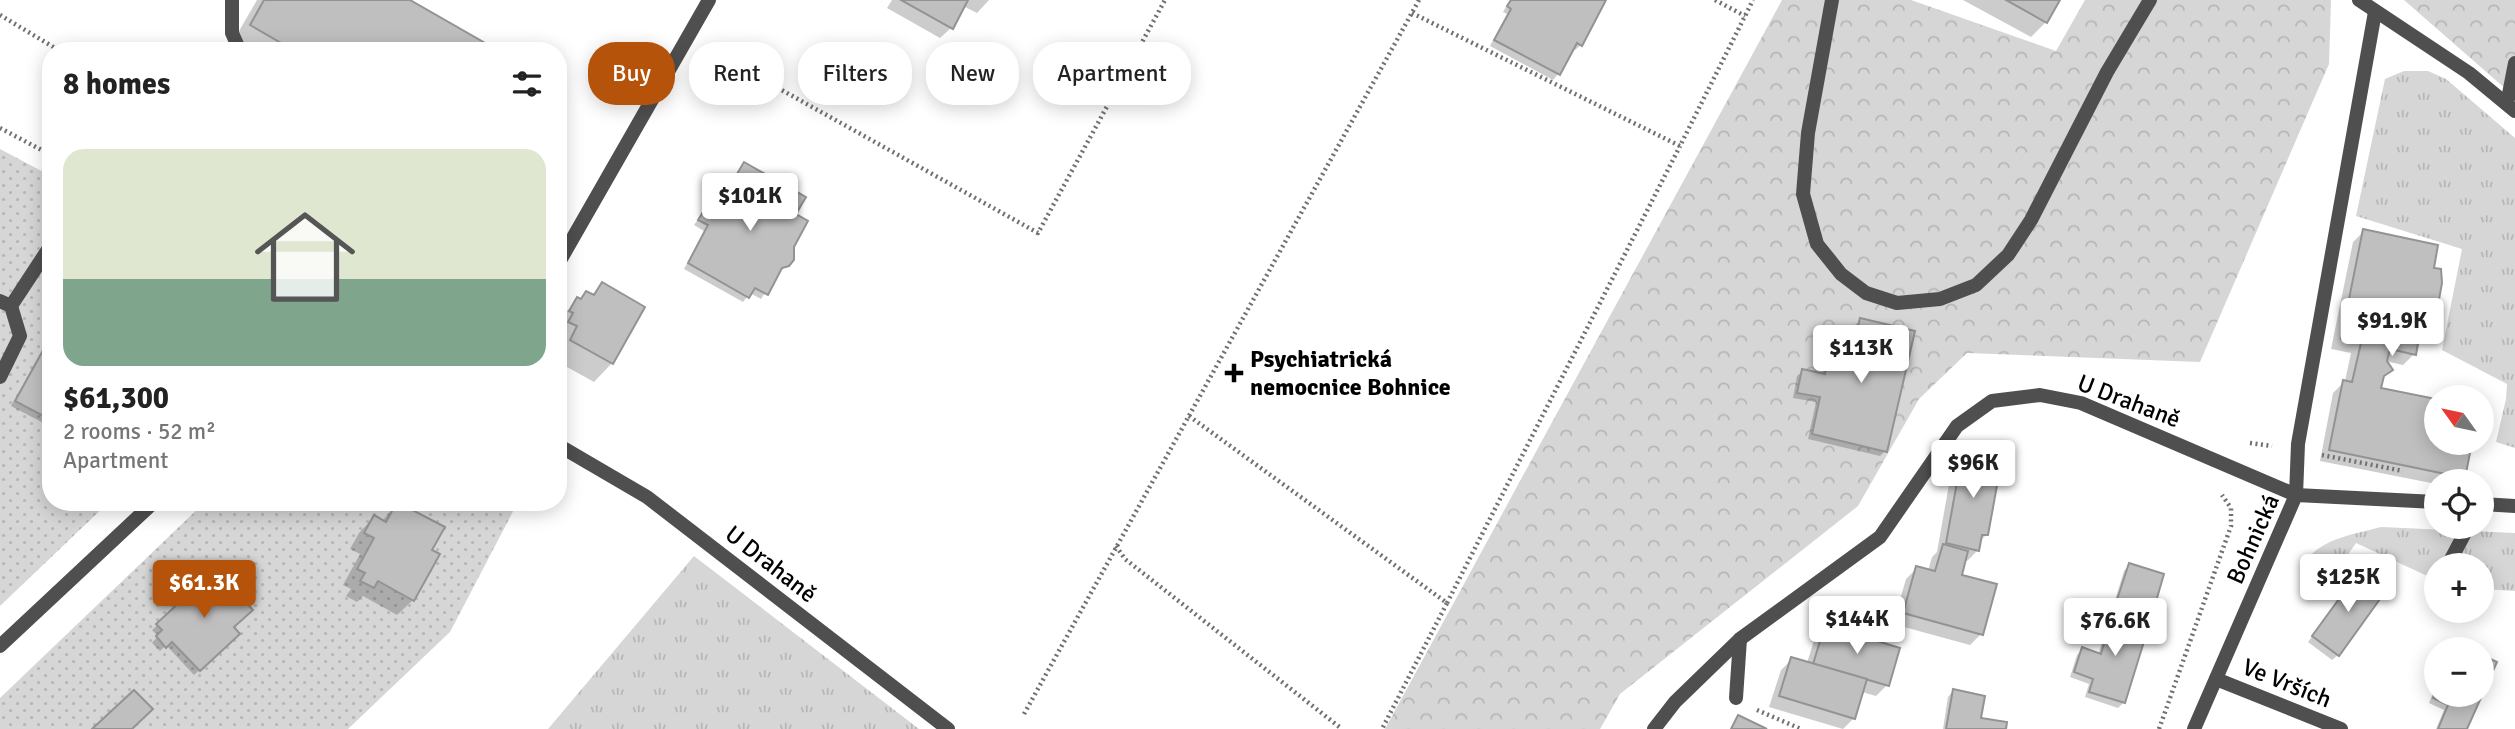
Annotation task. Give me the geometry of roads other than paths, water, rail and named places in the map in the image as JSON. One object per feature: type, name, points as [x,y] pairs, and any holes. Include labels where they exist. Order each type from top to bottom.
[{"type":"street","points":[[232,0],[232,33],[236,42]]},
{"type":"street","points":[[567,248],[709,0]]},
{"type":"street","points":[[1832,0],[1808,133],[1803,194],[1817,244],[1841,274],[1866,293],[1897,303],[1940,299],[1976,285],[2008,256],[2031,220],[2107,72],[2150,0]]},
{"type":"street","points":[[2359,0],[2469,73],[2511,107]]},
{"type":"street","points":[[2296,495],[2297,450],[2375,12]]},
{"type":"street","points":[[2511,107],[2515,63]]},
{"type":"street","points":[[0,377],[20,336],[6,304],[42,257]]},
{"type":"street","name":"U Drahaně","points":[[1654,729],[1675,702],[1740,639],[1880,537],[1957,426],[1992,401],[2040,395],[2081,402],[2296,495]]},
{"type":"street","name":"U Drahaně","points":[[567,450],[647,498],[948,729]]},
{"type":"street","name":"Bohnická","points":[[2194,729],[2296,495],[2424,501]]},
{"type":"street","points":[[2494,505],[2515,506]]},
{"type":"street","points":[[0,646],[144,511]]},
{"type":"street","points":[[1736,698],[1740,639]]},
{"type":"street","name":"Ve Vrších","points":[[2216,679],[2341,729]]},
{"type":"place","name":"Psychiatrická nemocnice Bohnice","points":[[1234,373]]}]
